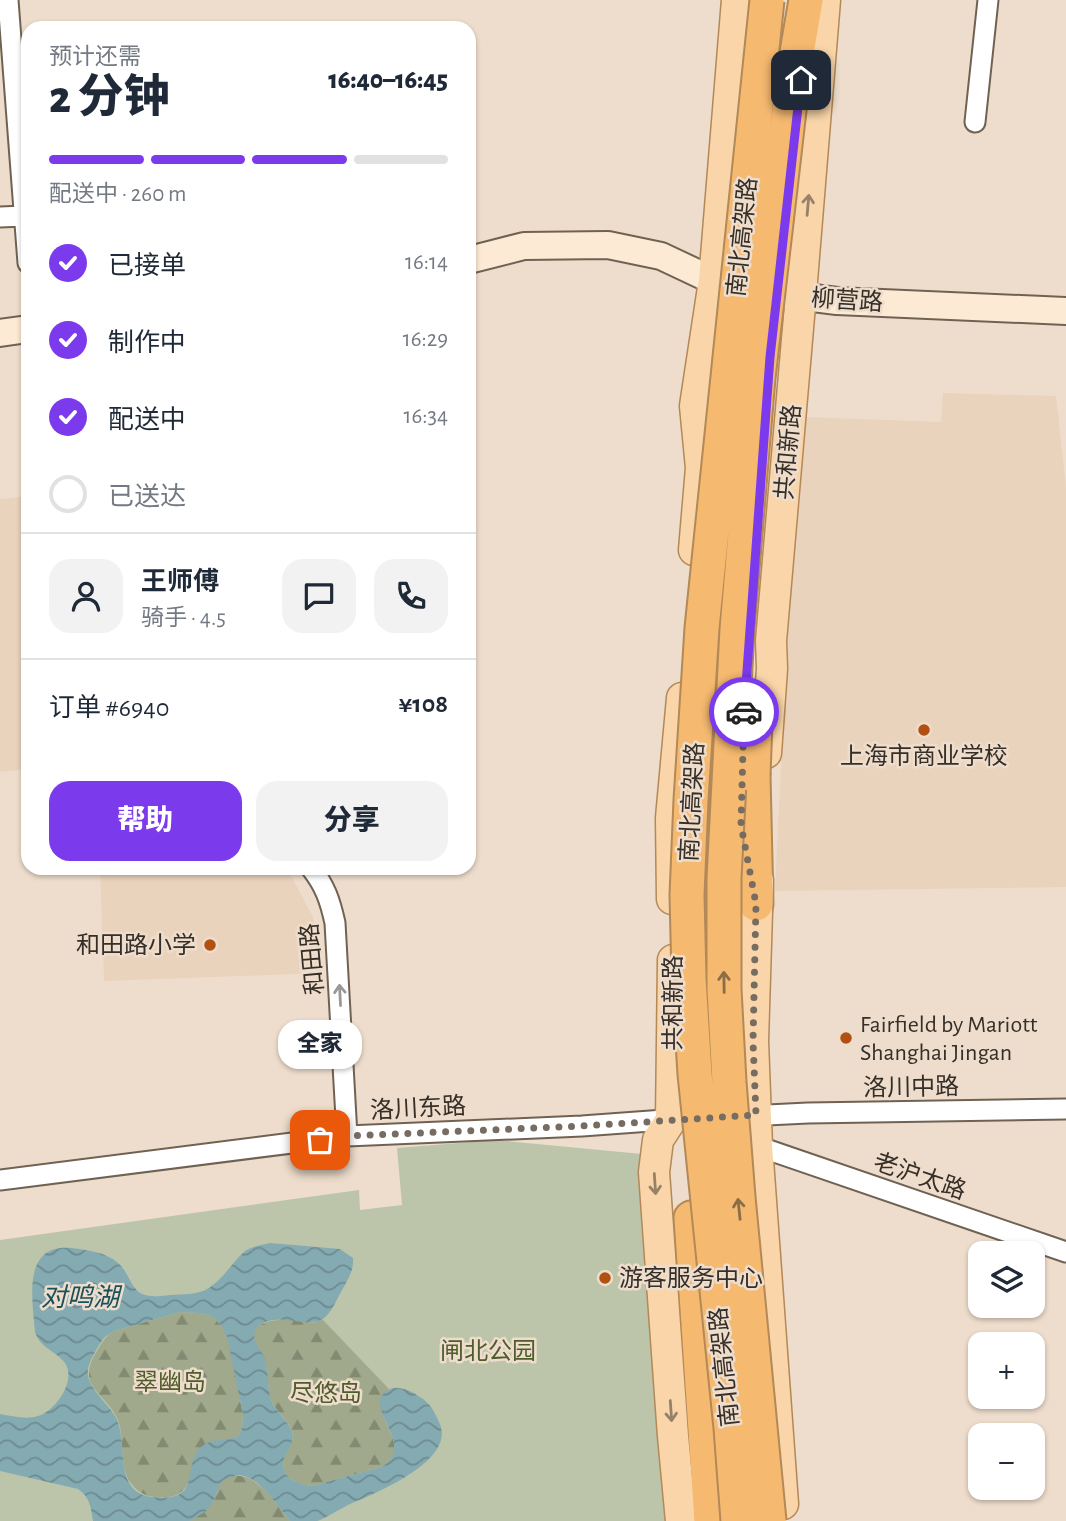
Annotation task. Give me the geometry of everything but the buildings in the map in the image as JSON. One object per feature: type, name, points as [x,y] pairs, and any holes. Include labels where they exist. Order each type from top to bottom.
[{"type":"highway","name":"南北高架路","points":[[738,1521],[695,1074],[687,895],[702,628],[767,0]]},
{"type":"highway","name":"南北高架路","points":[[769,1521],[729,1082],[724,989],[724,878],[738,616],[758,377],[793,76],[805,0]]},
{"type":"highway","points":[[756,904],[753,775],[757,635],[784,320],[786,245],[782,171]]},
{"type":"highway","points":[[695,1074],[691,1217],[711,1521]]},
{"type":"main road","name":"共和新路","points":[[681,1521],[654,1172],[658,1140],[671,1120],[674,999],[671,818],[701,468],[709,426],[737,0]]},
{"type":"main road","name":"共和新路","points":[[720,282],[757,0]]},
{"type":"main road","name":"共和新路","points":[[789,295],[805,0]]},
{"type":"main road","name":"共和新路","points":[[784,1521],[757,1146],[753,1041],[756,904],[741,825],[744,708],[770,357],[789,295],[825,0]]},
{"type":"main road","name":"柳营路","points":[[476,258],[524,246],[608,245],[661,256],[720,282],[789,295],[837,301],[1066,311]]},
{"type":"main road","points":[[0,333],[21,330]]},
{"type":"main road","points":[[671,1120],[688,1136],[725,1521]]},
{"type":"street","points":[[8,0],[21,176]]},
{"type":"street","points":[[975,122],[988,0]]},
{"type":"street","points":[[0,217],[21,216]]},
{"type":"street","name":"和田路","points":[[317,875],[330,901],[335,923],[347,1136]]},
{"type":"street","name":"洛川中路","points":[[756,1115],[1066,1109]]},
{"type":"street","name":"洛川东路","points":[[0,1180],[347,1136],[756,1115]]},
{"type":"street","name":"老沪太路","points":[[757,1146],[1066,1252]]},
{"type":"shaded area","name":"上海市商业学校","points":[[943,393],[1056,396],[1066,487],[1066,887],[775,891],[790,573],[806,417],[941,422]]},
{"type":"shaded area","points":[[21,497],[21,770],[0,772],[0,499]]},
{"type":"shaded area","name":"和田路小学","points":[[100,875],[291,875],[313,917],[323,973],[104,981]]},
{"type":"green space","name":"闸北公园","points":[[496,1140],[642,1154],[671,1521],[0,1521],[0,1240],[359,1190],[360,1210],[402,1205],[397,1148]]},
{"type":"green space","name":"翠幽岛","points":[[180,1312],[212,1316],[228,1337],[243,1415],[242,1429],[237,1437],[195,1457],[188,1483],[181,1492],[168,1497],[154,1497],[145,1495],[129,1480],[125,1472],[118,1420],[94,1388],[89,1373],[91,1363],[101,1345],[114,1331]]},
{"type":"green space","name":"尽悠岛","points":[[292,1319],[313,1323],[323,1320],[389,1389],[383,1399],[382,1410],[395,1450],[391,1459],[381,1467],[312,1486],[300,1484],[286,1474],[283,1463],[293,1435],[288,1423],[271,1400],[265,1363],[254,1339],[254,1332],[267,1322]]},
{"type":"green space","points":[[233,1475],[248,1478],[261,1487],[290,1521],[190,1521],[212,1504],[221,1481]]},
{"type":"water","name":"对鸣湖","points":[[270,1243],[340,1249],[353,1258],[348,1280],[323,1319],[317,1322],[272,1320],[257,1328],[254,1335],[266,1362],[271,1400],[292,1430],[293,1436],[283,1463],[286,1474],[300,1484],[312,1486],[381,1467],[391,1458],[394,1448],[380,1405],[382,1396],[394,1388],[414,1393],[423,1399],[439,1422],[442,1436],[437,1449],[426,1462],[395,1483],[317,1521],[290,1521],[258,1484],[240,1475],[221,1482],[212,1504],[190,1521],[93,1521],[91,1507],[78,1489],[0,1471],[0,1414],[29,1418],[45,1413],[57,1402],[68,1378],[65,1363],[44,1346],[35,1332],[32,1302],[34,1273],[47,1252],[60,1248],[104,1255],[121,1266],[140,1293],[159,1296],[203,1291],[218,1281],[245,1251]],"holes":[[[180,1312],[212,1316],[227,1337],[243,1415],[242,1429],[237,1437],[213,1441],[201,1447],[195,1455],[185,1489],[179,1495],[152,1497],[139,1493],[131,1486],[126,1476],[119,1426],[115,1416],[90,1382],[89,1367],[103,1340],[114,1331]]]},
{"type":"way so far","points":[[320,1140],[347,1136],[756,1115],[753,1041],[756,904],[741,825],[744,712]]},
{"type":"place","name":"上海市商业学校","points":[[924,730]]},
{"type":"place","name":"和田路小学","points":[[210,945]]},
{"type":"place","name":"Fairfield by Mariott Shanghai Jingan","points":[[846,1038]]},
{"type":"place","name":"全家","points":[[320,1140]]},
{"type":"place","name":"游客服务中心","points":[[605,1278]]},
{"type":"route","points":[[744,712],[770,357],[801,80]]}]
